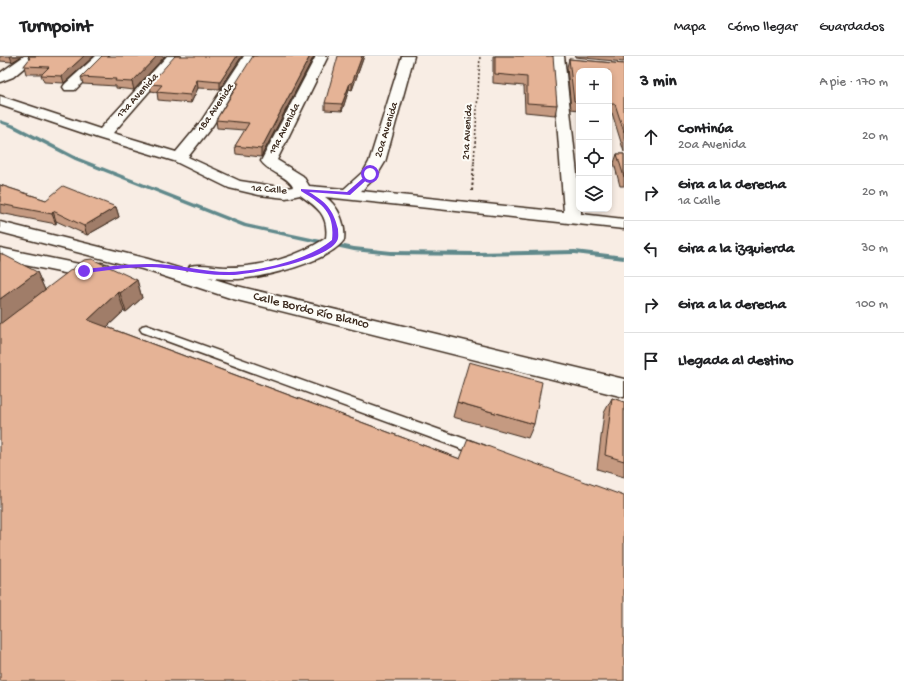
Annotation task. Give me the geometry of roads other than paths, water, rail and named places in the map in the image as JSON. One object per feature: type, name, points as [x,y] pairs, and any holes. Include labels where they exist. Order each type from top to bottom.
[{"type":"street","points":[[0,78],[19,67],[32,56]]},
{"type":"street","points":[[70,87],[103,56]]},
{"type":"street","name":"17a Avenida","points":[[103,135],[174,56]]},
{"type":"street","name":"18a Avenida","points":[[178,158],[206,125],[250,56]]},
{"type":"street","name":"19a Avenida","points":[[303,190],[297,179],[273,165],[269,161],[322,56]]},
{"type":"street","name":"20a Avenida","points":[[348,194],[370,174],[377,162],[408,56]]},
{"type":"street","points":[[542,60],[563,60],[573,217]]},
{"type":"street","name":"1a Calle","points":[[0,100],[103,135],[178,158],[234,185],[259,190],[286,193],[303,190],[348,194],[420,203],[573,217],[624,224]]},
{"type":"street","points":[[0,254],[84,271],[148,265],[228,274],[249,272],[287,264],[310,256],[326,248],[335,240],[336,231],[332,216],[323,203],[303,190]]},
{"type":"street","name":"Calle Bordo Río Blanco","points":[[0,227],[148,265],[234,292],[624,388]]},
{"type":"street","points":[[66,285],[84,271]]},
{"type":"lane","points":[[146,329],[490,453]]},
{"type":"waterway","points":[[0,121],[13,126],[77,159],[244,225],[354,249],[391,253],[475,254],[575,252],[624,258]]}]
